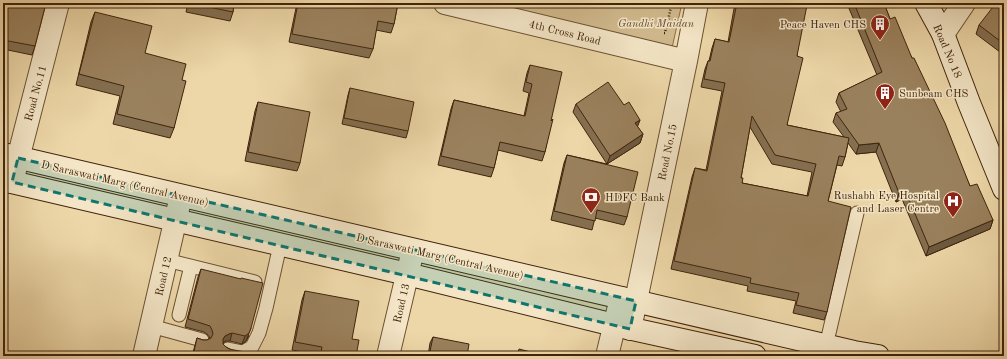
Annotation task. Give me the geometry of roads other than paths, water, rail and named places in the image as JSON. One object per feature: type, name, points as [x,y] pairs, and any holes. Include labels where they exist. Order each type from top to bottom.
[{"type":"main road","name":"Road No.11","points":[[8,181],[10,156],[58,3]]},
{"type":"main road","name":"4th Cross Road","points":[[445,3],[686,61]]},
{"type":"main road","name":"Road No.15","points":[[607,356],[622,327],[686,61],[698,3]]},
{"type":"main road","name":"Road No 18","points":[[926,3],[943,34],[1004,189]]},
{"type":"main road","points":[[943,34],[964,3]]},
{"type":"main road","name":"D Saraswati Marg (Central Avenue)","points":[[10,156],[628,299],[825,351],[854,352],[878,356]]},
{"type":"main road","points":[[8,181],[407,274],[622,327],[754,356]]},
{"type":"main road","name":"Road 12","points":[[144,356],[181,196]]},
{"type":"main road","name":"Road 13","points":[[388,356],[413,250]]},
{"type":"lane","points":[[825,351],[857,213]]},
{"type":"lane","points":[[228,349],[243,352],[252,347],[259,333],[280,245]]},
{"type":"lane","points":[[166,260],[255,282]]},
{"type":"lane","points":[[179,315],[191,266]]},
{"type":"lane","points":[[151,326],[202,340]]},
{"type":"place","name":"Peace Haven CHS","points":[[880,41]]},
{"type":"place","name":"Sunbeam CHS","points":[[885,110]]},
{"type":"place","name":"HDFC Bank","points":[[591,214]]},
{"type":"place","name":"Rushabh Eye Hospital and Laser Centre","points":[[953,218]]},
{"type":"park label","name":"Gandhi Maidan","points":[[656,23]]}]
